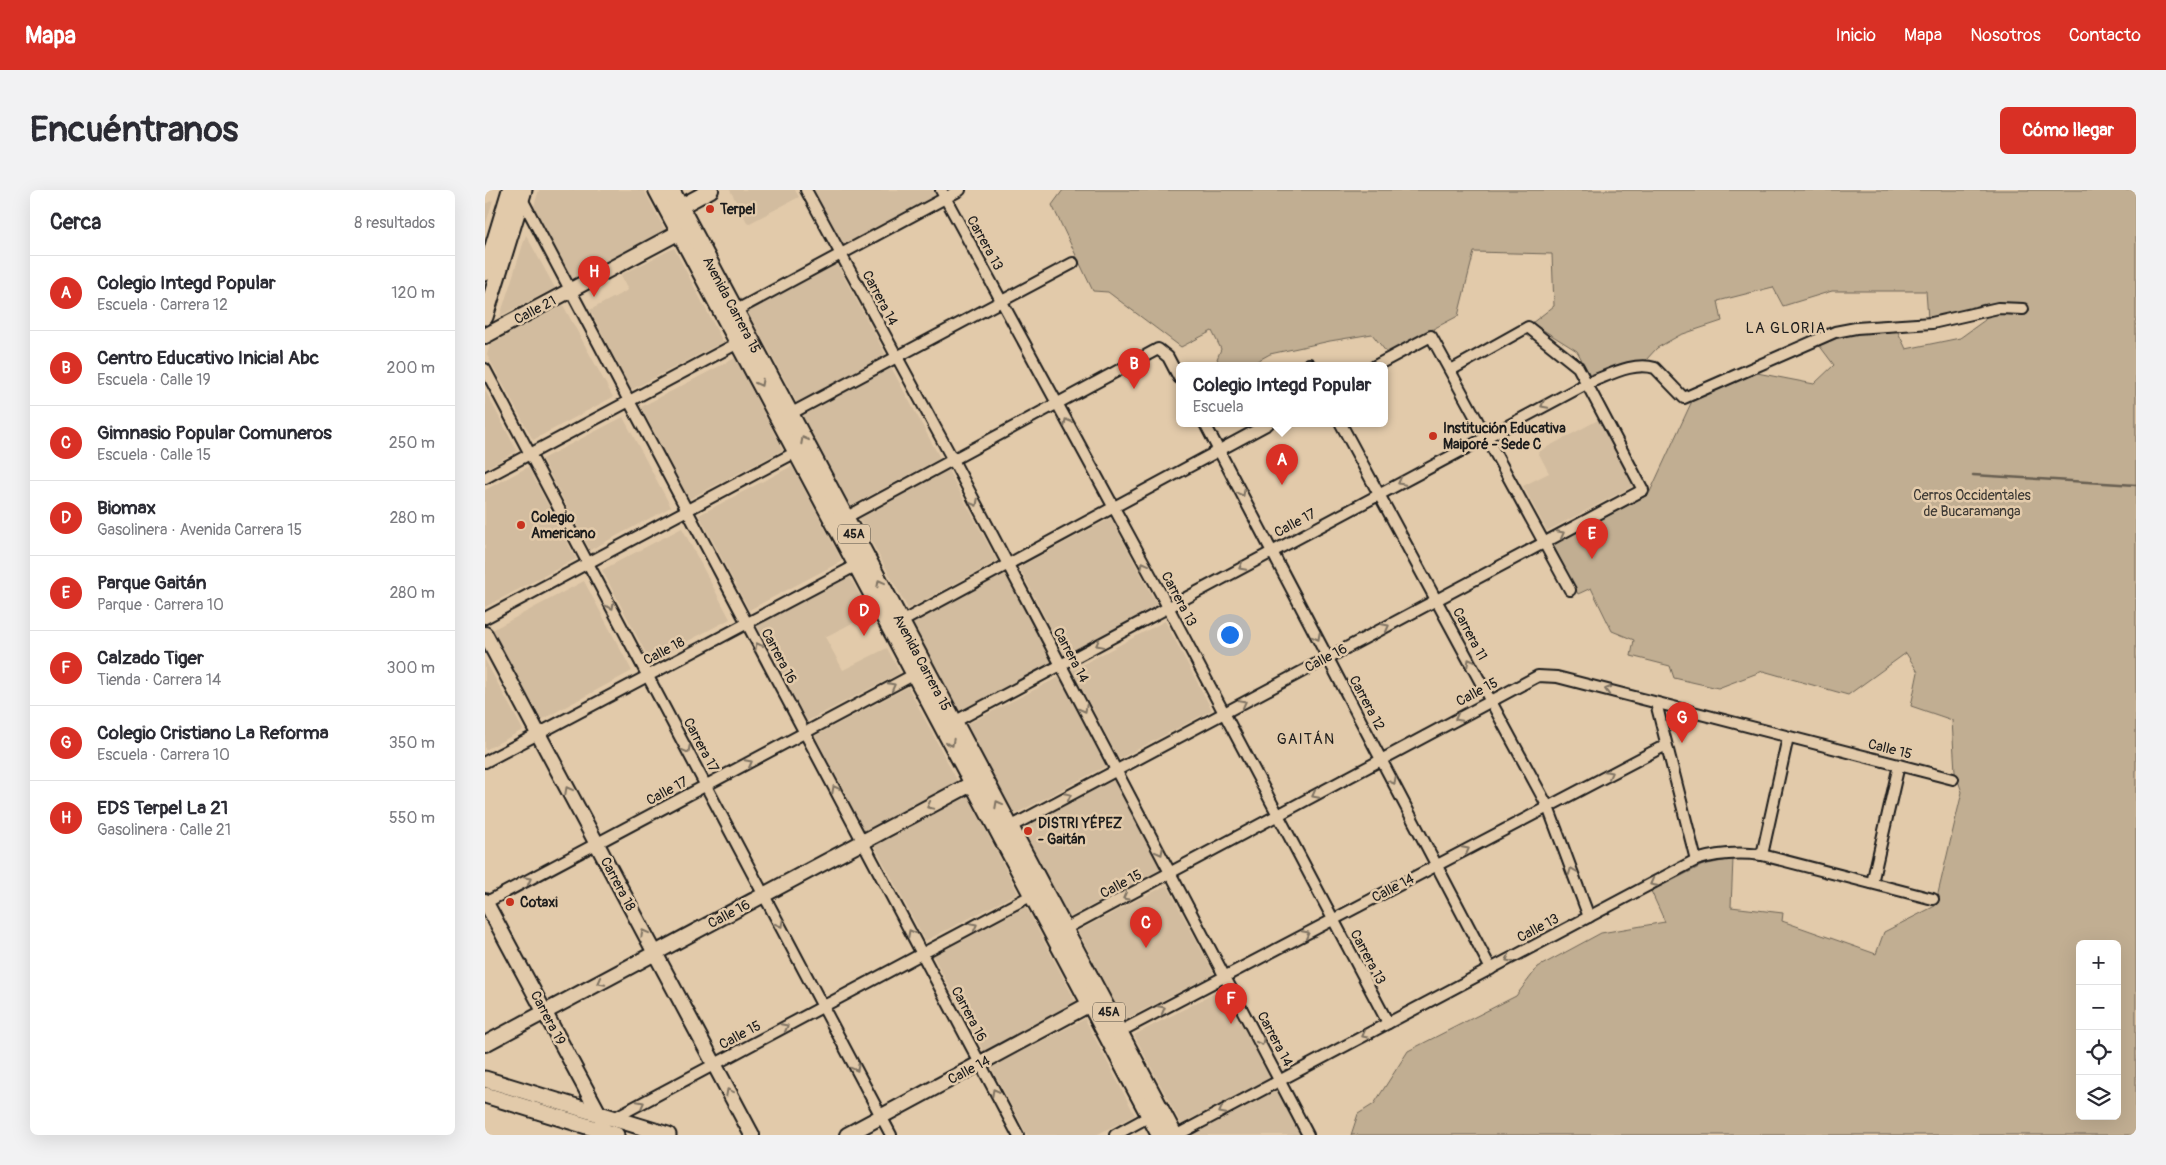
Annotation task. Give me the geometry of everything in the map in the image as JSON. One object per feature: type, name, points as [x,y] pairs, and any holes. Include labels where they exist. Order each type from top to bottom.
[{"type":"main road","name":"Avenida Carrera 15","points":[[657,190],[674,210],[735,311],[1010,827],[1038,892]]},
{"type":"main road","name":"Avenida Carrera 15","points":[[671,190],[674,210]]},
{"type":"main road","points":[[485,273],[518,192]]},
{"type":"main road","points":[[485,318],[518,192]]},
{"type":"main road","name":"Avenida Carrera 15","points":[[685,229],[738,343],[973,783],[1119,1032],[1175,1135]]},
{"type":"main road","name":"Avenida Carrera 15","points":[[1059,932],[1090,1004],[1160,1135]]},
{"type":"main road","points":[[485,1079],[604,1128]]},
{"type":"main road","points":[[485,1095],[604,1128],[668,1135]]},
{"type":"street","points":[[674,210],[711,190]]},
{"type":"street","name":"Carrera 14","points":[[806,190],[953,460],[1281,1080],[1308,1135]]},
{"type":"street","points":[[735,311],[841,254],[943,194],[960,190]]},
{"type":"street","name":"Carrera 16","points":[[518,192],[1018,1135]]},
{"type":"street","name":"Carrera 13","points":[[943,194],[1168,607],[1388,1023]]},
{"type":"street","name":"Calle 21","points":[[485,336],[685,229]]},
{"type":"street","points":[[790,414],[1073,263]]},
{"type":"street","name":"Calle 17","points":[[954,722],[1588,383],[1629,368],[1642,366],[1655,368],[1685,398],[1835,332],[1856,328],[1932,324],[1998,308],[2023,309]]},
{"type":"street","points":[[1451,370],[1528,327],[1572,361],[1588,383]]},
{"type":"street","points":[[1382,362],[1431,336],[1570,590]]},
{"type":"street","points":[[485,478],[738,343]]},
{"type":"street","points":[[845,518],[1158,349],[1168,357],[1176,372]]},
{"type":"street","name":"Carrera 17","points":[[485,369],[891,1135]]},
{"type":"street","name":"Calle 16","points":[[1010,827],[1643,490],[1588,383]]},
{"type":"street","name":"Carrera 12","points":[[1207,427],[1491,969]]},
{"type":"street","points":[[901,622],[1262,427]]},
{"type":"street","name":"Carrera 11","points":[[1343,427],[1548,807],[1589,916]]},
{"type":"street","points":[[485,618],[797,452]]},
{"type":"street","name":"Calle 18","points":[[485,762],[857,565]]},
{"type":"street","name":"Carrera 18","points":[[485,634],[752,1135]]},
{"type":"street","name":"Calle 17","points":[[485,902],[915,674]]},
{"type":"street","name":"Calle 15","points":[[1059,932],[1538,676],[1548,675],[1953,779]]},
{"type":"street","points":[[1656,703],[1696,860]]},
{"type":"street","points":[[1762,855],[1788,737]]},
{"type":"street","name":"Calle 14","points":[[1119,1032],[1666,745]]},
{"type":"street","points":[[1872,883],[1899,765]]},
{"type":"street","name":"Calle 16","points":[[485,1044],[973,783]]},
{"type":"street","name":"Calle 13","points":[[1175,1135],[1696,860],[1729,853],[1762,855],[1933,899]]},
{"type":"street","name":"Calle 15","points":[[604,1128],[714,1065],[1038,892]]},
{"type":"street","name":"Carrera 19","points":[[485,902],[545,1012],[604,1128]]},
{"type":"street","name":"Calle 14","points":[[847,1135],[1090,1004]]},
{"type":"street","points":[[1115,1135],[1150,1116]]},
{"type":"shaded area","points":[[539,190],[644,190],[665,230],[572,279],[534,206]]},
{"type":"shaded area","points":[[730,190],[795,190],[799,197],[748,224]]},
{"type":"shaded area","points":[[813,190],[933,190],[936,196],[843,245]]},
{"type":"shaded area","points":[[493,200],[485,227],[485,204]]},
{"type":"shaded area","points":[[526,235],[555,288],[500,316]]},
{"type":"shaded area","points":[[674,248],[723,342],[631,390],[590,310],[628,290],[621,275]]},
{"type":"shaded area","points":[[837,264],[886,355],[797,403],[748,312]]},
{"type":"shaded area","points":[[563,305],[613,397],[533,440],[487,355],[490,344]]},
{"type":"shaded area","points":[[735,358],[783,450],[689,499],[641,407]]},
{"type":"shaded area","points":[[891,367],[940,458],[851,506],[802,416]]},
{"type":"shaded area","points":[[485,390],[517,451],[485,469]]},
{"type":"shaded area","points":[[623,417],[671,507],[590,550],[542,459]]},
{"type":"shaded area","points":[[1600,419],[1635,485],[1547,531],[1523,486],[1549,473],[1538,452]]},
{"type":"shaded area","points":[[792,466],[842,561],[749,610],[699,515]]},
{"type":"shaded area","name":"Colegio Americano","points":[[528,467],[576,559],[485,607],[485,490]]},
{"type":"shaded area","points":[[948,470],[997,561],[908,609],[859,519]]},
{"type":"shaded area","points":[[1111,518],[1158,607],[1065,656],[1019,567]]},
{"type":"shaded area","points":[[682,528],[730,619],[650,661],[602,570]]},
{"type":"shaded area","points":[[1005,573],[1052,663],[959,711],[912,622]]},
{"type":"shaded area","points":[[850,577],[870,614],[825,637],[843,670],[887,648],[900,673],[807,721],[757,625]]},
{"type":"shaded area","points":[[584,581],[632,671],[541,720],[492,630]]},
{"type":"shaded area","points":[[1165,621],[1212,710],[1119,759],[1072,670]]},
{"type":"shaded area","points":[[485,660],[523,730],[485,750]]},
{"type":"shaded area","points":[[1059,677],[1106,766],[1013,815],[966,725]]},
{"type":"shaded area","points":[[908,687],[959,784],[865,832],[815,736]]},
{"type":"shaded area","points":[[1114,780],[1161,869],[1068,918],[1021,828]]},
{"type":"shaded area","points":[[968,796],[1018,893],[925,941],[874,845]]},
{"type":"shaded area","points":[[1167,885],[1214,974],[1124,1020],[1078,931]]},
{"type":"shaded area","points":[[1026,907],[1077,1004],[984,1052],[933,956]]},
{"type":"shaded area","points":[[1223,989],[1270,1078],[1181,1124],[1134,1035]]},
{"type":"shaded area","points":[[1085,1019],[1135,1115],[1096,1135],[1027,1135],[991,1067]]},
{"type":"shaded area","points":[[1276,1089],[1300,1135],[1190,1135]]},
{"type":"green space","name":"Cerros Occidentales de Bucaramanga","points":[[1063,190],[2136,190],[2136,1135],[1351,1135],[1358,1114],[1374,1104],[1408,1051],[1516,996],[1538,967],[1601,933],[1665,922],[1651,891],[1703,865],[1733,859],[1731,907],[1783,913],[1782,921],[1876,954],[1884,932],[1935,906],[1962,792],[1955,772],[1952,720],[1911,706],[1918,672],[1906,653],[1848,695],[1763,671],[1718,688],[1674,678],[1670,666],[1631,656],[1634,640],[1612,631],[1591,588],[1578,594],[1553,545],[1649,494],[1692,401],[1757,373],[1814,384],[1834,365],[1819,345],[1846,333],[1897,330],[1906,349],[1960,338],[1985,320],[1984,304],[1953,315],[1928,319],[1926,291],[1832,291],[1783,306],[1773,287],[1718,301],[1722,321],[1680,335],[1657,348],[1645,361],[1621,365],[1591,377],[1577,351],[1532,323],[1554,306],[1552,254],[1474,252],[1458,316],[1387,353],[1372,334],[1270,354],[1255,362],[1219,362],[1217,359],[1221,349],[1212,331],[1181,347],[1108,292],[1093,291],[1052,205]]},
{"type":"waterway","points":[[1973,475],[2136,485]]},
{"type":"place","name":"Terpel","points":[[710,209]]},
{"type":"place","name":"EDS Terpel La 21","points":[[594,297]]},
{"type":"place","name":"Centro Educativo Inicial Abc","points":[[1134,389]]},
{"type":"place","name":"Institución Educativa Maiporé - Sede C","points":[[1433,436]]},
{"type":"place","name":"Colegio Integd Popular","points":[[1282,485]]},
{"type":"place","name":"Colegio Americano","points":[[521,525]]},
{"type":"place","name":"Parque Gaitán","points":[[1592,559]]},
{"type":"place","name":"Biomax","points":[[864,636]]},
{"type":"place","name":"Colegio Cristiano La Reforma","points":[[1682,743]]},
{"type":"place","name":"DISTRI YÉPEZ - Gaitán","points":[[1028,831]]},
{"type":"place","name":"Cotaxi","points":[[510,902]]},
{"type":"place","name":"Gimnasio Popular Comuneros","points":[[1146,948]]},
{"type":"place","name":"Calzado Tiger","points":[[1231,1024]]},
{"type":"district","name":"LA GLORIA","points":[[1786,328]]},
{"type":"district","name":"GAITÁN","points":[[1306,739]]}]
